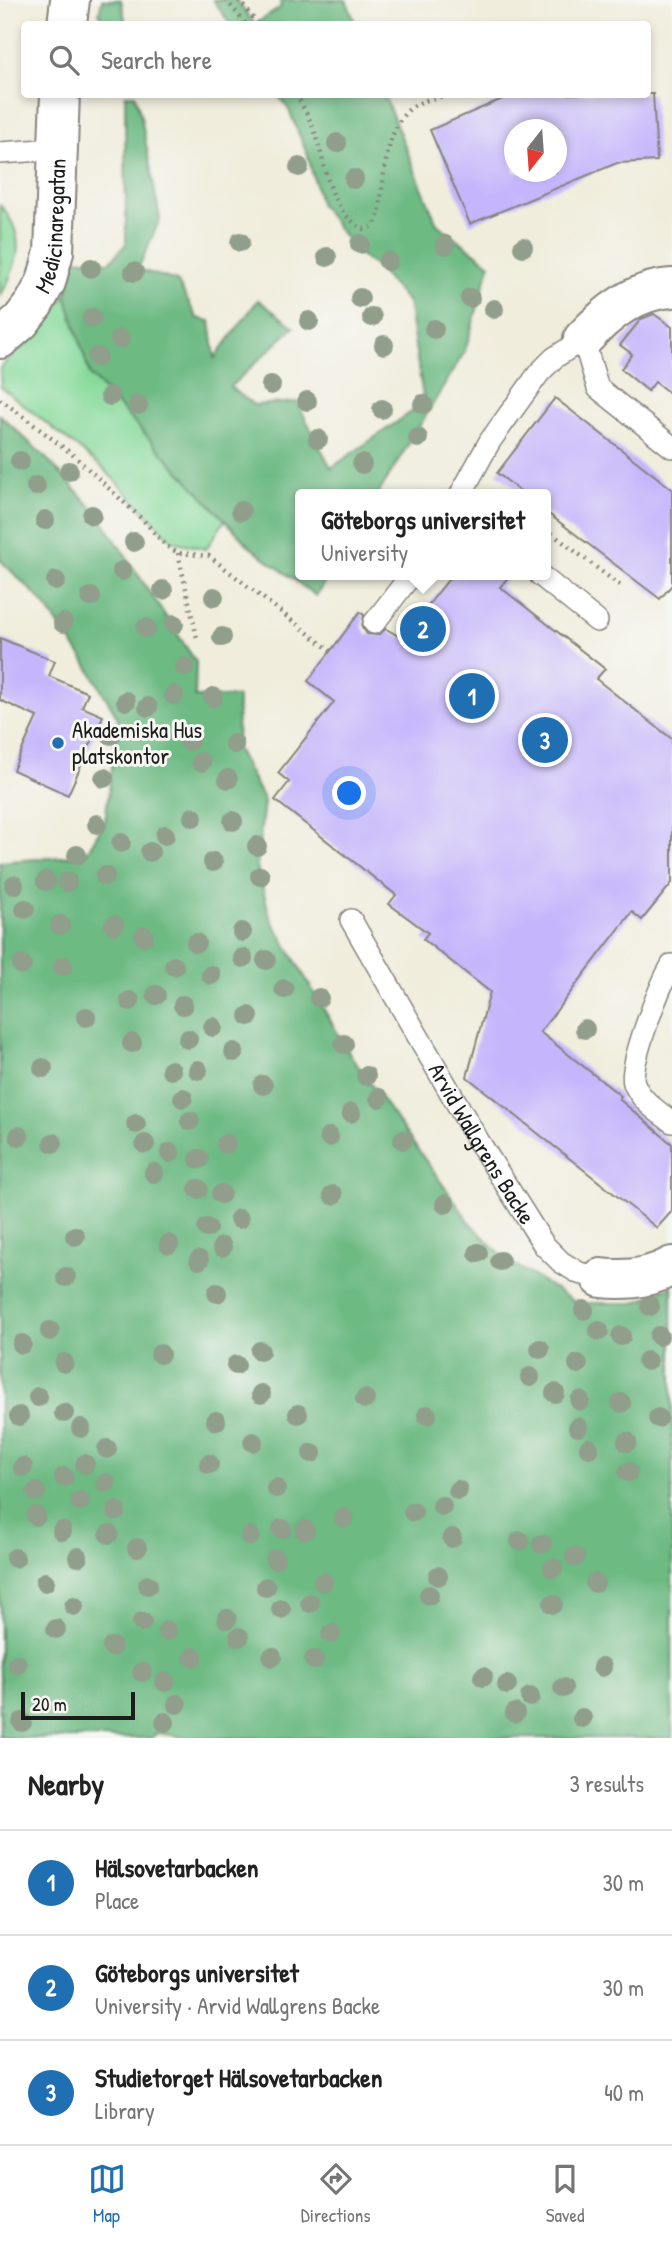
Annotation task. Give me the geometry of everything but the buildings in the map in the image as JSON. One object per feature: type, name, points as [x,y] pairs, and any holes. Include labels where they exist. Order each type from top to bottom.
[{"type":"street","points":[[67,21],[70,0]]},
{"type":"street","name":"Medicinaregatan","points":[[0,339],[21,321],[34,304],[46,282],[54,252],[60,98]]},
{"type":"street","points":[[583,339],[615,309],[631,299],[659,289],[672,288]]},
{"type":"street","name":"Arvid Wallgrens Backe","points":[[601,1278],[642,1278],[672,1266]]},
{"type":"lane","points":[[0,153],[57,149]]},
{"type":"lane","points":[[464,489],[490,441],[539,373],[554,358],[583,339],[598,388],[672,447]]},
{"type":"lane","points":[[374,623],[407,580]]},
{"type":"lane","points":[[546,580],[597,621]]},
{"type":"lane","name":"Arvid Wallgrens Backe","points":[[351,920],[479,1142],[544,1245],[561,1262],[579,1273],[601,1278]]},
{"type":"lane","points":[[672,965],[637,1053],[633,1081],[644,1100],[672,1122]]},
{"type":"path","points":[[226,0],[244,21]]},
{"type":"path","points":[[239,0],[256,21]]},
{"type":"path","points":[[298,98],[317,137],[338,206],[351,222],[364,229],[374,226],[379,214],[391,137],[399,120],[416,105],[438,98]]},
{"type":"path","points":[[0,399],[72,454],[144,521],[166,546],[178,553],[209,556],[331,651]]},
{"type":"path","points":[[551,534],[623,588]]},
{"type":"path","points":[[178,553],[197,639]]},
{"type":"green space","points":[[102,0],[121,0],[125,21],[104,21],[99,13]]},
{"type":"green space","points":[[213,0],[236,0],[253,21],[228,21]]},
{"type":"green space","points":[[281,0],[346,0],[355,21],[260,21],[280,8]]},
{"type":"green space","points":[[125,98],[136,98],[160,219],[138,269],[177,281],[197,318],[210,321],[215,358],[258,300],[294,327],[230,387],[254,405],[297,402],[331,468],[424,403],[408,302],[375,266],[356,252],[320,204],[308,156],[289,110],[280,98],[385,98],[437,224],[490,264],[465,351],[381,489],[295,489],[295,580],[326,580],[316,596],[250,547],[90,375],[66,295],[75,259],[110,262],[126,244]]},
{"type":"green space","points":[[0,205],[14,228],[18,250],[12,273],[0,297]]},
{"type":"green space","points":[[66,295],[90,375],[225,520],[206,549],[173,541],[104,469],[1,387],[0,369],[31,340]]},
{"type":"green space","points":[[0,415],[48,460],[98,514],[196,662],[195,697],[238,697],[237,749],[264,801],[257,866],[270,917],[351,1056],[471,1224],[503,1257],[577,1303],[635,1303],[672,1286],[672,1738],[192,1738],[157,1733],[152,1738],[0,1738],[0,862],[85,855],[105,821],[118,718],[84,660],[40,599],[0,560]]},
{"type":"place","name":"Göteborgs universitet","points":[[423,629]]},
{"type":"place","name":"Hälsovetarbacken","points":[[472,696]]},
{"type":"place","name":"Studietorget Hälsovetarbacken","points":[[545,740]]},
{"type":"place","name":"Akademiska Hus platskontor","points":[[58,743]]}]
